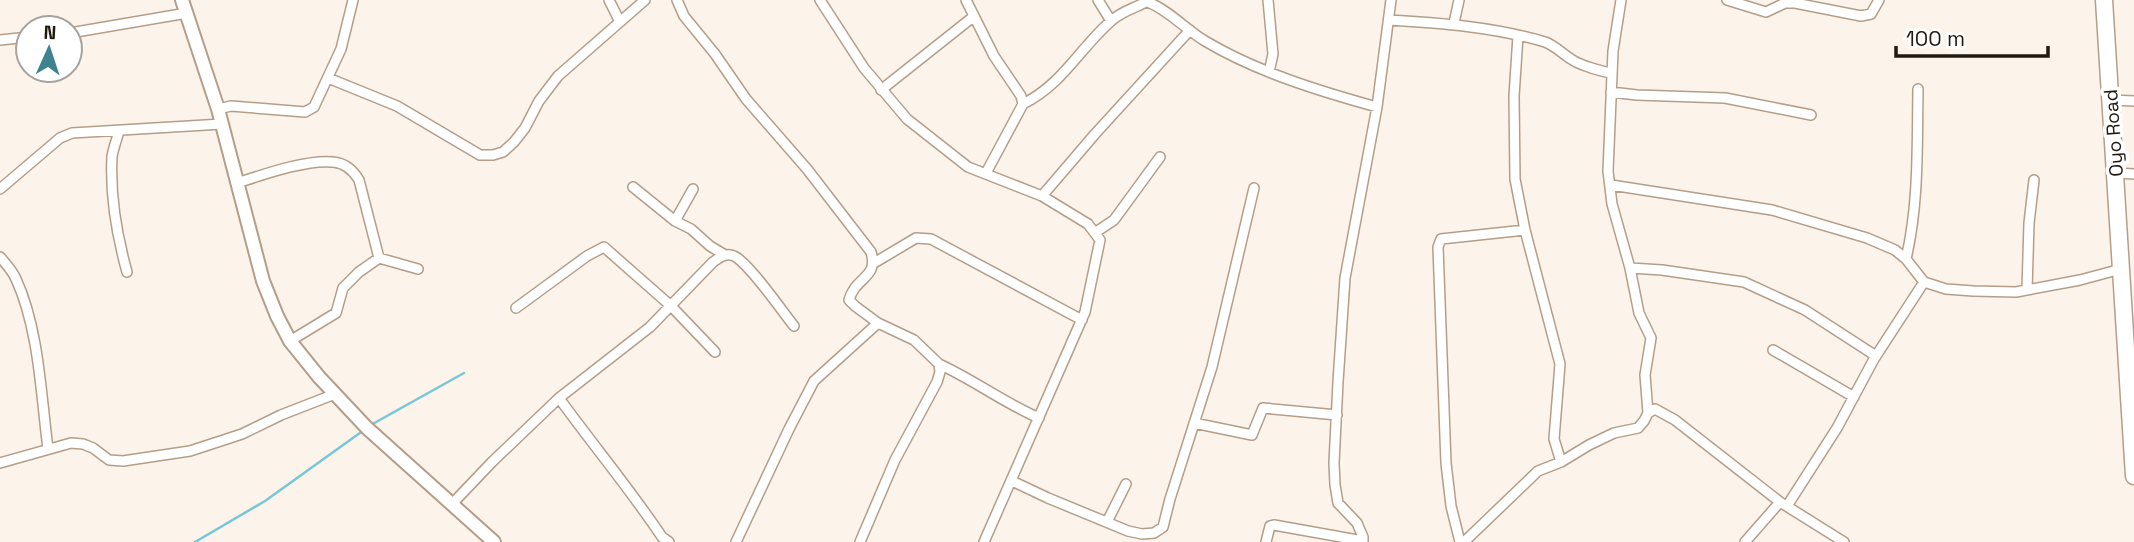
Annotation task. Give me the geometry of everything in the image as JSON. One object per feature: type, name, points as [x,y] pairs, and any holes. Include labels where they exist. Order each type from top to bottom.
[{"type":"highway","name":"Oyo Road","points":[[2104,0],[2121,270],[2128,298],[2134,476]]},
{"type":"main road","points":[[182,0],[218,109],[263,281],[290,341],[367,428],[494,542]]},
{"type":"street","points":[[218,109],[231,106],[306,112],[314,107],[341,49],[353,0]]},
{"type":"street","points":[[609,0],[620,22]]},
{"type":"street","points":[[328,78],[397,106],[480,155],[492,155],[503,152],[526,128],[539,101],[558,76],[645,0]]},
{"type":"street","points":[[677,0],[684,16],[746,99],[807,169],[871,252],[874,263],[872,270],[849,299],[855,306],[878,323],[914,340],[939,364],[967,376],[1039,418]]},
{"type":"street","points":[[820,0],[881,90],[907,119],[968,167],[1042,196],[1079,217],[1101,240],[1082,320],[984,542]]},
{"type":"street","points":[[966,0],[994,56],[1021,96],[1023,104]]},
{"type":"street","points":[[1098,0],[1111,21]]},
{"type":"street","points":[[1268,0],[1273,54],[1269,72]]},
{"type":"street","points":[[1266,542],[1270,526],[1274,524],[1363,542],[1357,523],[1338,503],[1334,463],[1345,278],[1377,107],[1391,0]]},
{"type":"street","points":[[1454,23],[1459,0]]},
{"type":"street","points":[[1525,230],[1441,239],[1438,247],[1446,463],[1451,506],[1462,542],[1538,471],[1561,462],[1589,444],[1614,433],[1638,428],[1648,413],[1645,375],[1651,338],[1639,313],[1612,204],[1608,171],[1613,51],[1621,0]]},
{"type":"street","points":[[1727,0],[1766,12],[1780,2],[1861,16],[1871,14],[1879,0]]},
{"type":"street","points":[[985,173],[1023,104],[1037,97],[1063,76],[1111,21],[1127,9],[1149,1],[1205,41],[1269,72],[1325,93],[1377,107]]},
{"type":"street","points":[[84,31],[187,13]]},
{"type":"street","points":[[881,90],[974,17]]},
{"type":"street","points":[[1389,20],[1454,23],[1549,43],[1572,60],[1612,73]]},
{"type":"street","points":[[1042,196],[1079,151],[1190,30]]},
{"type":"street","points":[[1518,36],[1513,150],[1515,179],[1525,230],[1560,364],[1554,439],[1561,462]]},
{"type":"street","points":[[1906,259],[1912,235],[1917,187],[1918,89]]},
{"type":"street","points":[[1611,92],[1725,98],[1811,115]]},
{"type":"street","points":[[2110,100],[2134,101]]},
{"type":"street","points":[[0,189],[60,138],[72,133],[222,124]]},
{"type":"street","points":[[120,131],[112,155],[113,183],[118,240],[127,272]]},
{"type":"street","points":[[1096,232],[1114,220],[1160,157]]},
{"type":"street","points":[[237,183],[267,173],[321,162],[335,162],[352,170],[359,180],[379,258]]},
{"type":"street","points":[[2116,173],[2134,174]]},
{"type":"street","points":[[2027,290],[2029,223],[2034,180]]},
{"type":"street","points":[[1611,185],[1772,210],[1867,238],[1895,250],[1906,259],[1924,282],[1946,289],[2027,290],[2121,270]]},
{"type":"street","points":[[633,187],[710,246],[725,255],[734,256],[748,269],[794,326]]},
{"type":"street","points":[[1012,481],[1107,522],[1142,534],[1154,533],[1163,527],[1212,367],[1254,188]]},
{"type":"street","points":[[675,221],[693,189]]},
{"type":"street","points":[[874,263],[916,238],[931,239],[1082,320]]},
{"type":"street","points":[[516,308],[587,256],[604,247],[671,306],[715,352]]},
{"type":"street","points":[[452,504],[559,398],[650,327],[713,262],[725,255]]},
{"type":"street","points":[[0,257],[16,278],[26,309],[34,345],[48,449]]},
{"type":"street","points":[[379,258],[418,269]]},
{"type":"street","points":[[290,341],[336,313],[343,288],[379,258]]},
{"type":"street","points":[[1630,268],[1744,282],[1805,310],[1876,356]]},
{"type":"street","points":[[1745,542],[1783,504],[1837,428],[1876,356],[1924,282]]},
{"type":"street","points":[[736,542],[814,381],[878,323]]},
{"type":"street","points":[[1773,350],[1854,397]]},
{"type":"street","points":[[860,542],[895,460],[937,382],[939,364]]},
{"type":"street","points":[[0,463],[71,443],[93,448],[109,460],[123,461],[190,450],[242,434],[335,394]]},
{"type":"street","points":[[559,398],[631,491],[662,537],[669,542]]},
{"type":"street","points":[[1194,423],[1252,435],[1263,408],[1337,415]]},
{"type":"street","points":[[1648,413],[1655,409],[1675,420],[1783,504],[1844,542]]},
{"type":"street","points":[[1107,522],[1126,484]]},
{"type":"waterway","points":[[369,426],[464,373]]},
{"type":"waterway","points":[[195,542],[265,501],[364,430]]}]
